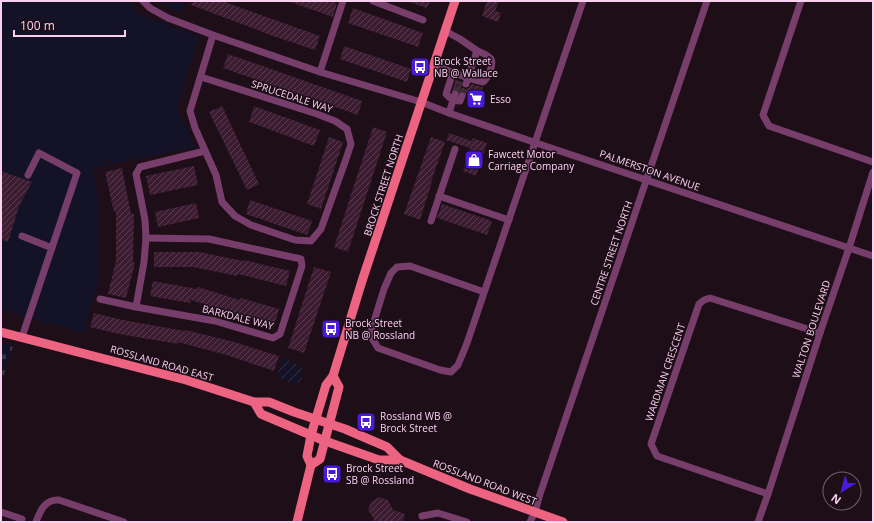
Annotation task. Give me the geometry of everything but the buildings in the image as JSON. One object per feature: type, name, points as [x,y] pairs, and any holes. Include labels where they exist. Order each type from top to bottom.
[{"type":"main road","name":"BROCK STREET NORTH","points":[[297,522],[311,465],[308,456],[311,435],[326,385],[333,376],[365,273],[455,1]]},
{"type":"main road","name":"ROSSLAND ROAD EAST","points":[[1,332],[186,380],[254,402],[269,402],[330,424]]},
{"type":"main road","name":"BROCK STREET NORTH","points":[[311,465],[320,459],[330,424],[339,387],[333,376]]},
{"type":"main road","points":[[254,402],[261,414],[311,435]]},
{"type":"main road","name":"ROSSLAND ROAD WEST","points":[[330,424],[388,446],[400,460]]},
{"type":"main road","name":"ROSSLAND ROAD WEST","points":[[311,435],[379,460],[400,460],[470,489],[564,522]]},
{"type":"street","name":"PALMERSTON AVENUE","points":[[143,1],[150,8],[168,18],[213,35],[320,72],[421,102],[449,113],[873,256]]},
{"type":"street","points":[[320,72],[343,1]]},
{"type":"street","points":[[373,1],[388,3],[423,20]]},
{"type":"street","points":[[484,292],[410,266],[397,267],[391,273],[384,289],[372,331],[373,340],[378,348],[440,370],[451,372],[458,365],[467,343],[583,1]]},
{"type":"street","name":"CENTRE STREET NORTH","points":[[530,522],[535,512],[707,1]]},
{"type":"street","points":[[801,1],[763,115],[769,126],[873,162]]},
{"type":"street","points":[[433,65],[453,72],[464,80],[483,82],[487,79],[492,66],[493,61],[491,58],[445,31]]},
{"type":"street","points":[[136,307],[144,262],[146,238],[136,174],[140,167],[205,151],[195,128],[190,111],[213,35]]},
{"type":"street","points":[[464,80],[476,54],[476,50]]},
{"type":"street","points":[[449,113],[457,97],[446,94],[453,72]]},
{"type":"street","name":"SPRUCEDALE WAY","points":[[201,77],[335,121],[347,129],[351,144],[321,229],[311,241],[295,240],[251,224],[235,216],[222,202],[216,175],[205,151]]},
{"type":"street","points":[[430,221],[440,196],[442,185],[455,149]]},
{"type":"street","points":[[22,337],[77,173],[39,153],[28,175]]},
{"type":"street","name":"WALTON BOULEVARD","points":[[758,522],[873,172]]},
{"type":"street","points":[[440,196],[509,220]]},
{"type":"street","points":[[22,236],[52,248]]},
{"type":"street","name":"BARKDALE WAY","points":[[100,299],[215,321],[273,338],[280,334],[302,266],[300,259],[209,239],[146,238]]},
{"type":"street","name":"WARDMAN CRESCENT","points":[[768,494],[657,456],[651,444],[699,304],[704,300],[710,298],[820,333]]},
{"type":"street","points":[[36,522],[39,511],[43,506],[54,500],[59,500],[124,522]]},
{"type":"street","points":[[1,512],[22,519]]},
{"type":"street","points":[[422,516],[438,513],[467,522]]},
{"type":"green space","points":[[1,1],[128,1],[141,15],[199,36],[177,109],[195,147],[93,168],[98,198],[98,282],[84,333],[1,310]]},
{"type":"green space","points":[[159,1],[185,1],[180,13]]},
{"type":"green space","points":[[1,343],[13,347],[1,384]]},
{"type":"green space","points":[[283,357],[301,367],[302,375],[299,383],[293,383],[276,377]]},
{"type":"tunnel","points":[[455,94],[459,81]]},
{"type":"tunnel","points":[[462,96],[466,84]]},
{"type":"place","name":"Brock Street NB @ Wallace","points":[[420,67]]},
{"type":"place","name":"Esso","points":[[476,99]]},
{"type":"place","name":"Fawcett Motor Carriage Company","points":[[474,160]]},
{"type":"place","name":"Brock Street NB @ Rossland","points":[[331,329]]},
{"type":"place","name":"Rossland WB @ Brock Street","points":[[366,422]]},
{"type":"place","name":"Brock Street SB @ Rossland","points":[[332,474]]}]
